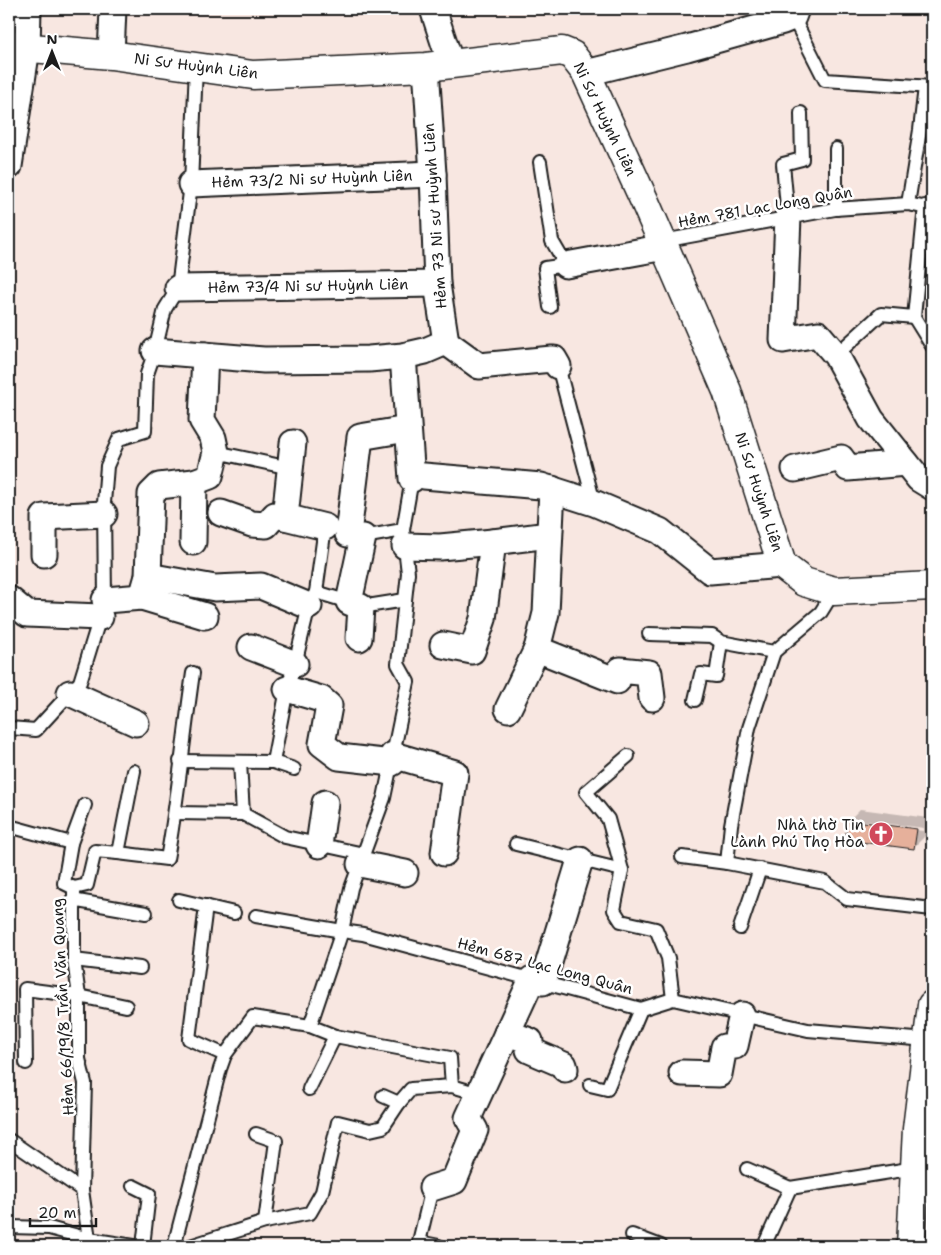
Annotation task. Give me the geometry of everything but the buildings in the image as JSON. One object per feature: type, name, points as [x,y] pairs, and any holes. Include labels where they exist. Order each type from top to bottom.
[{"type":"street","points":[[9,166],[18,47],[28,9]]},
{"type":"street","points":[[111,55],[112,9]]},
{"type":"street","name":"Hẻm 73 Ni sư Huỳnh Liên","points":[[433,9],[438,65],[433,174],[437,284],[446,342]]},
{"type":"street","points":[[586,73],[687,48],[795,13]]},
{"type":"street","name":"Ni Sư Huỳnh Liên","points":[[18,47],[111,55],[254,75],[438,65],[562,51],[572,55],[586,73],[664,244],[727,391],[782,565],[804,582],[834,591],[932,586]]},
{"type":"street","name":"Hẻm 73/2 Ni sư Huỳnh Liên","points":[[191,184],[433,174]]},
{"type":"street","points":[[788,217],[783,340],[818,334],[836,355],[870,419],[919,479],[932,487]]},
{"type":"street","points":[[566,265],[664,244]]},
{"type":"street","name":"Hẻm 73/4 Ni sư Huỳnh Liên","points":[[178,288],[437,284]]},
{"type":"street","points":[[155,351],[264,360],[369,359],[403,356],[425,351],[446,342],[479,366],[554,359],[558,366]]},
{"type":"street","points":[[145,587],[151,494],[159,486],[194,482],[210,476],[216,452],[213,438],[202,420],[205,355]]},
{"type":"street","points":[[403,356],[408,429],[418,477],[541,486],[552,489],[594,503],[660,531],[710,571],[782,565]]},
{"type":"street","points":[[359,638],[355,604],[360,437],[408,429]]},
{"type":"street","points":[[285,517],[292,443]]},
{"type":"street","points":[[795,469],[841,458],[848,468],[906,463]]},
{"type":"street","points":[[192,542],[194,482]]},
{"type":"street","points":[[508,708],[537,649],[546,613],[552,489]]},
{"type":"street","points":[[221,513],[252,524],[266,526],[275,515],[325,527]]},
{"type":"street","points":[[44,554],[44,517],[104,514]]},
{"type":"street","points":[[404,538],[440,546],[549,536]]},
{"type":"street","points":[[443,645],[472,651],[483,619],[493,542]]},
{"type":"street","points":[[9,599],[27,614],[103,608],[145,587],[215,588],[262,586],[312,599]]},
{"type":"street","points":[[145,587],[205,616]]},
{"type":"street","points":[[250,647],[295,664]]},
{"type":"street","points":[[537,649],[616,681],[620,670],[649,673],[652,698]]},
{"type":"street","points":[[287,689],[321,699],[329,706],[322,744],[339,756],[392,759],[455,773],[444,853]]},
{"type":"street","points":[[70,693],[136,723]]},
{"type":"street","points":[[319,845],[325,803]]},
{"type":"street","points":[[362,859],[405,873]]},
{"type":"street","points":[[432,1188],[454,1181],[475,1130],[468,1118],[507,1033],[538,981],[580,860]]},
{"type":"street","points":[[911,1246],[915,1168],[925,1129],[927,1040],[932,1005]]},
{"type":"street","points":[[682,1073],[719,1074],[724,1047],[736,1046],[742,1015]]},
{"type":"street","points":[[507,1033],[530,1041],[529,1050],[564,1065],[565,1070]]},
{"type":"lane","points":[[795,13],[824,80],[928,87],[908,204]]},
{"type":"lane","points":[[9,728],[36,730],[80,682],[103,608],[104,514],[107,466],[119,439],[145,431],[146,374],[155,351],[165,309],[178,288],[191,184],[196,67]]},
{"type":"lane","points":[[788,217],[783,164],[802,159],[801,112]]},
{"type":"lane","points":[[836,149],[836,209]]},
{"type":"lane","points":[[540,162],[552,241],[566,265],[545,268],[550,307]]},
{"type":"lane","name":"Hẻm 781 Lạc Long Quân","points":[[664,244],[788,217],[836,209],[908,204],[929,208]]},
{"type":"lane","points":[[929,208],[914,317],[932,346]]},
{"type":"lane","points":[[836,355],[882,314],[914,317]]},
{"type":"lane","points":[[558,366],[594,503]]},
{"type":"lane","points":[[216,452],[290,468]]},
{"type":"lane","points":[[310,1026],[342,931],[351,888],[384,798],[408,682],[398,664],[408,574],[404,538],[418,477]]},
{"type":"lane","points":[[273,762],[287,689],[312,599],[325,527],[356,536],[404,538]]},
{"type":"lane","points":[[727,863],[731,825],[749,728],[774,652],[820,612],[834,591]]},
{"type":"lane","points":[[312,599],[355,604],[405,600]]},
{"type":"lane","points":[[649,634],[712,636],[720,642],[774,652]]},
{"type":"lane","points":[[695,700],[701,674],[716,676],[720,642]]},
{"type":"lane","points":[[134,771],[118,853],[167,859],[175,813],[180,761],[193,674]]},
{"type":"lane","points":[[628,756],[586,792],[608,819],[622,870],[614,910],[621,921],[656,928],[668,958],[673,999],[808,1030],[927,1040]]},
{"type":"lane","points":[[180,761],[273,762],[294,770]]},
{"type":"lane","points":[[240,762],[242,814]]},
{"type":"lane","points":[[85,804],[71,843],[64,883],[73,894],[146,913]]},
{"type":"lane","points":[[175,813],[242,814],[285,837],[319,845],[362,859]]},
{"type":"lane","points":[[9,826],[71,843]]},
{"type":"lane","points":[[516,844],[622,870]]},
{"type":"lane","name":"Hẻm 66/19/8 Trần Văn Quang","points":[[89,1239],[82,1190],[85,1083],[79,1059],[79,996],[74,960],[73,894],[87,885],[95,851],[118,853]]},
{"type":"lane","points":[[682,857],[727,863],[825,882],[847,899],[932,909]]},
{"type":"lane","points":[[740,928],[760,870]]},
{"type":"lane","points":[[179,900],[234,913]]},
{"type":"lane","points":[[206,906],[189,1039],[225,1055]]},
{"type":"lane","name":"Hẻm 687 Lạc Long Quân","points":[[256,916],[363,934],[641,1009],[673,999]]},
{"type":"lane","points":[[74,960],[140,968]]},
{"type":"lane","points":[[26,1063],[25,989],[79,996],[126,1006]]},
{"type":"lane","points":[[590,1085],[607,1089],[641,1009]]},
{"type":"lane","points":[[174,1246],[220,1069],[225,1055],[254,1017],[310,1026],[335,1036],[450,1058],[452,1086]]},
{"type":"lane","points":[[308,1089],[335,1036]]},
{"type":"lane","points":[[190,1246],[265,1222],[310,1213],[322,1192],[338,1122],[370,1130],[383,1127],[399,1103],[412,1089],[452,1086],[479,1094]]},
{"type":"lane","points":[[383,1096],[399,1103]]},
{"type":"lane","points":[[256,1134],[276,1141],[265,1222]]},
{"type":"lane","points":[[9,1140],[82,1190]]},
{"type":"lane","points":[[747,1169],[790,1188],[915,1168]]},
{"type":"lane","points":[[133,1186],[150,1194],[143,1246]]},
{"type":"lane","points":[[432,1188],[419,1244],[439,1246]]},
{"type":"lane","points":[[764,1246],[790,1188]]},
{"type":"lane","points":[[9,1227],[49,1228],[89,1239],[134,1246]]},
{"type":"lane","points":[[632,1235],[661,1246]]},
{"type":"place","name":"Nhà thờ Tin Lành Phú Thọ Hòa","points":[[881,834]]}]
